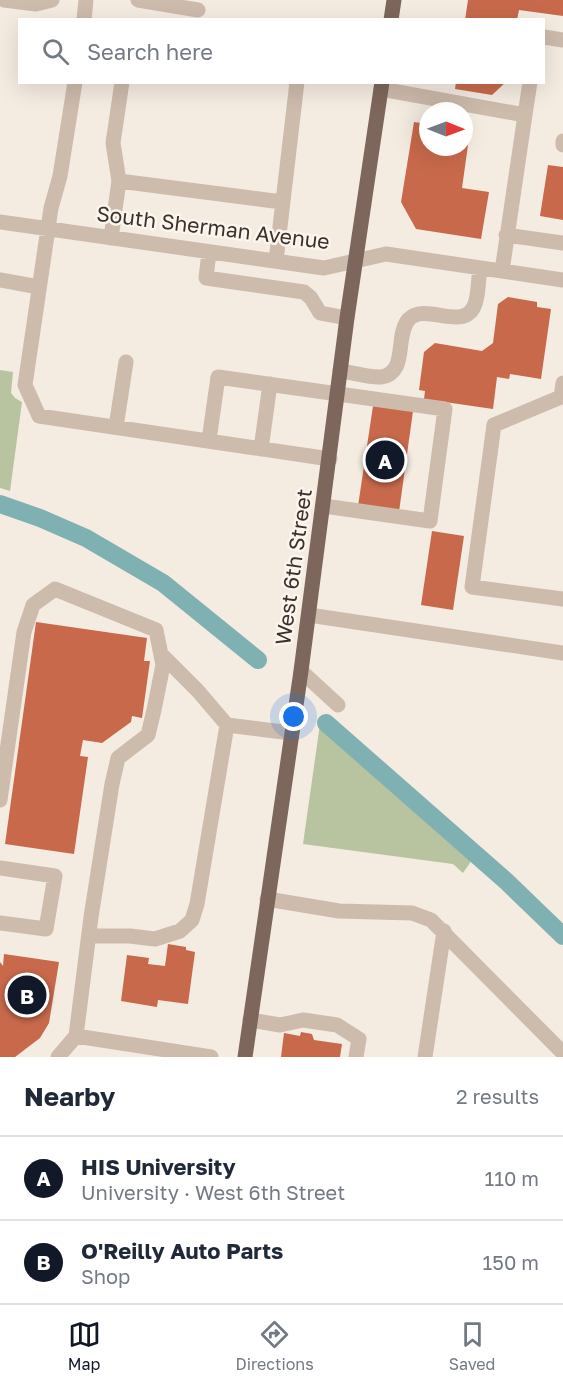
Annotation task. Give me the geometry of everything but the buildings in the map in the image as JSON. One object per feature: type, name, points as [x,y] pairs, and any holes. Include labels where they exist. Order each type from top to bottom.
[{"type":"main road","points":[[391,18],[394,0]]},
{"type":"main road","name":"West 6th Street","points":[[245,1057],[309,615],[347,318],[381,86]]},
{"type":"street","points":[[4,0],[36,4],[51,0]]},
{"type":"street","points":[[84,18],[86,0]]},
{"type":"street","points":[[138,0],[198,10]]},
{"type":"street","points":[[545,37],[563,40]]},
{"type":"street","points":[[75,84],[60,176],[48,229],[25,385],[39,416],[330,459]]},
{"type":"street","points":[[111,237],[119,181],[112,143],[122,84]]},
{"type":"street","points":[[276,261],[297,84]]},
{"type":"street","points":[[502,271],[530,84]]},
{"type":"street","points":[[381,86],[525,115]]},
{"type":"street","points":[[119,181],[282,202]]},
{"type":"street","name":"South Sherman Avenue","points":[[0,222],[324,268],[386,254],[563,280]]},
{"type":"street","points":[[507,235],[563,243]]},
{"type":"street","points":[[209,252],[206,278],[304,292],[320,314],[347,318]]},
{"type":"street","points":[[340,371],[381,376],[393,372],[398,362],[403,329],[409,319],[420,313],[458,318],[468,313],[475,306],[480,268]]},
{"type":"street","points":[[0,280],[39,287]]},
{"type":"street","points":[[116,427],[126,362]]},
{"type":"street","points":[[209,441],[218,377],[445,409],[430,521],[324,506]]},
{"type":"street","points":[[563,383],[561,397],[494,425],[472,587],[563,599]]},
{"type":"street","points":[[261,449],[270,384]]},
{"type":"street","points":[[0,800],[24,632],[33,605],[55,589],[156,630],[163,665],[148,735],[118,758],[89,936],[76,1036],[58,1057]]},
{"type":"street","points":[[309,615],[563,653]]},
{"type":"street","points":[[162,655],[198,691],[226,725],[291,733]]},
{"type":"street","points":[[301,671],[338,705]]},
{"type":"street","points":[[89,936],[130,936],[155,939],[180,931],[192,920],[197,904],[226,725]]},
{"type":"street","points":[[0,868],[55,876],[46,929],[0,923]]},
{"type":"street","points":[[267,899],[354,912],[412,913],[431,920],[563,1053]]},
{"type":"street","points":[[425,1057],[444,931]]},
{"type":"street","points":[[250,1020],[337,1033],[345,1039],[349,1048],[348,1057]]},
{"type":"street","points":[[280,1025],[303,1020],[337,1025],[359,1039],[356,1057]]},
{"type":"street","points":[[76,1036],[211,1057]]},
{"type":"green space","points":[[0,370],[13,372],[11,393],[22,402],[10,491],[0,488]]},
{"type":"green space","points":[[320,724],[472,860],[463,873],[453,864],[303,844]]},
{"type":"waterway","points":[[0,504],[86,538],[163,583],[258,660]]},
{"type":"waterway","points":[[326,723],[506,881],[563,936]]},
{"type":"place","name":"HIS University","points":[[385,460]]},
{"type":"place","name":"O'Reilly Auto Parts","points":[[27,995]]}]
